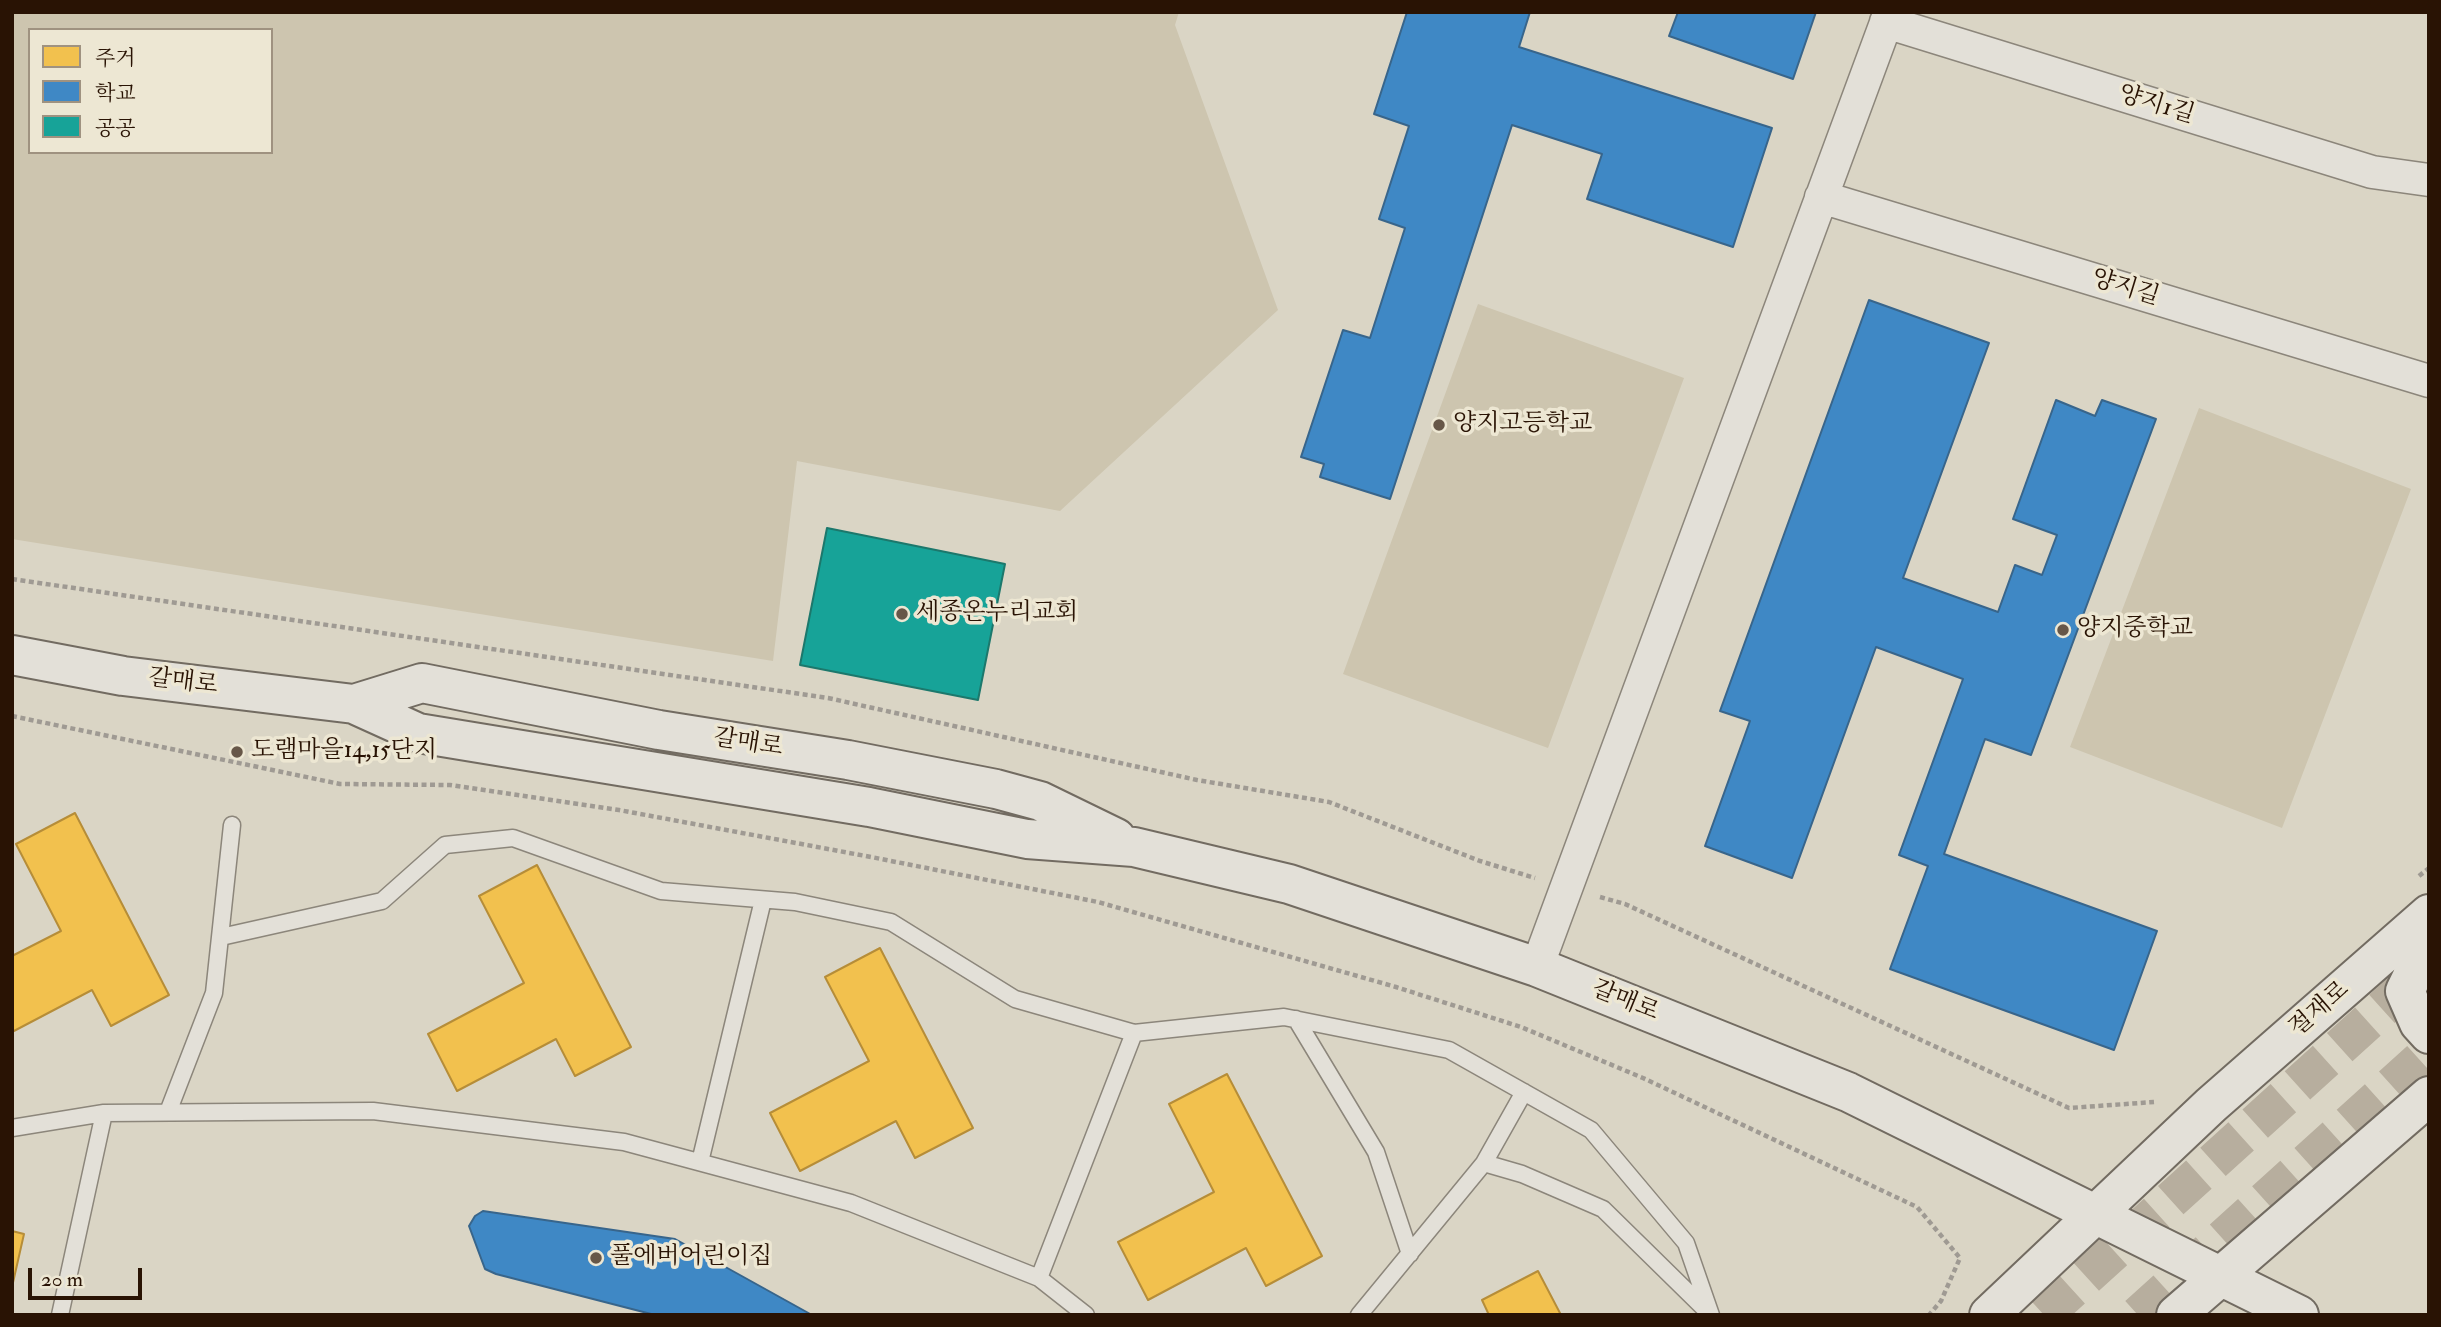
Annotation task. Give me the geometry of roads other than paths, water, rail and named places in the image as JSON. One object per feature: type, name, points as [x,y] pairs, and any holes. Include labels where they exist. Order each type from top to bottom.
[{"type":"street","name":"양지1길","points":[[1888,17],[2372,172],[2429,180]]},
{"type":"street","points":[[1536,967],[1888,17]]},
{"type":"street","name":"양지길","points":[[1821,197],[2429,381]]},
{"type":"street","name":"갈매로","points":[[12,655],[123,676],[354,704],[422,683],[659,730],[848,760],[1040,800],[1134,847],[1289,884],[1536,967],[1848,1092],[2095,1212],[2218,1276]]},
{"type":"street","name":"절재로","points":[[1992,1312],[2211,1105],[2418,900]]},
{"type":"street","points":[[2429,942],[2405,991],[2419,1023],[2429,1034]]},
{"type":"street","points":[[2176,1315],[2429,1096]]},
{"type":"street","points":[[2218,1276],[2299,1315]]},
{"type":"lane","points":[[168,1112],[214,993],[232,825]]},
{"type":"lane","points":[[221,937],[382,901],[445,845],[513,838],[661,891],[795,902],[891,922],[1015,999],[1135,1033],[1284,1017],[1448,1050],[1591,1130],[1686,1243],[1711,1315]]},
{"type":"lane","points":[[700,1163],[763,900]]},
{"type":"lane","points":[[1296,1019],[1376,1152],[1410,1254]]},
{"type":"lane","points":[[1038,1278],[1135,1033]]},
{"type":"lane","points":[[1359,1315],[1483,1163],[1524,1092]]},
{"type":"lane","points":[[12,1128],[104,1113],[373,1111],[624,1142],[851,1203],[1038,1278],[1086,1315]]},
{"type":"lane","points":[[60,1315],[104,1113]]},
{"type":"lane","points":[[1483,1163],[1522,1174],[1603,1209],[1711,1315]]},
{"type":"lane","points":[[1058,1315],[1067,1300]]},
{"type":"tunnel","points":[[2044,1315],[2427,968]]},
{"type":"tunnel","points":[[2138,1315],[2429,1052]]},
{"type":"place","name":"양지고등학교","points":[[1439,425]]},
{"type":"place","name":"세종온누리교회","points":[[902,614]]},
{"type":"place","name":"양지중학교","points":[[2063,630]]},
{"type":"place","name":"도램마을14,15단지","points":[[237,752]]},
{"type":"place","name":"풀에버어린이집","points":[[596,1258]]}]
